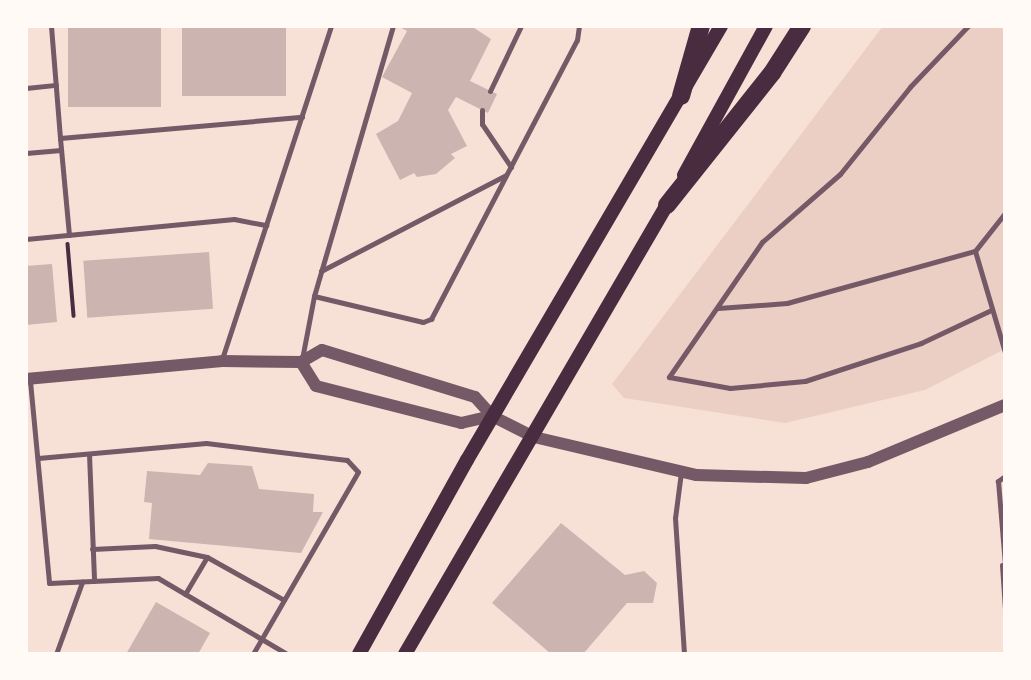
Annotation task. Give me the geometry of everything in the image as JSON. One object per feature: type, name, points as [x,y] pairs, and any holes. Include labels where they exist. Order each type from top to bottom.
[{"type":"main road","points":[[681,96],[701,26]]},
{"type":"main road","points":[[359,654],[492,416],[721,26]]},
{"type":"main road","points":[[405,654],[534,437],[766,26]]},
{"type":"main road","points":[[667,205],[772,73],[802,26]]},
{"type":"street","points":[[28,379],[222,361],[301,362],[322,350],[369,361],[475,397],[492,416],[534,437],[681,472],[806,478],[868,461],[1005,405]]},
{"type":"street","points":[[301,362],[316,386],[461,423],[492,416]]},
{"type":"lane","points":[[51,26],[68,235]]},
{"type":"lane","points":[[222,361],[331,26]]},
{"type":"lane","points":[[301,362],[314,296],[393,26]]},
{"type":"lane","points":[[490,91],[521,26]]},
{"type":"lane","points":[[314,296],[423,323],[430,319],[578,40],[579,26]]},
{"type":"lane","points":[[968,26],[910,87],[840,174],[762,242],[669,377],[730,388],[805,381],[920,343],[991,310]]},
{"type":"lane","points":[[26,88],[56,85]]},
{"type":"lane","points":[[482,110],[482,124],[511,167]]},
{"type":"lane","points":[[60,138],[302,117]]},
{"type":"lane","points":[[26,153],[61,150]]},
{"type":"lane","points":[[321,271],[506,175]]},
{"type":"lane","points":[[718,307],[787,303],[975,251],[1005,213]]},
{"type":"lane","points":[[26,239],[234,219],[265,225]]},
{"type":"lane","points":[[975,251],[1005,352]]},
{"type":"lane","points":[[28,379],[49,583],[158,578],[287,654]]},
{"type":"lane","points":[[37,458],[206,443],[346,460],[358,472],[253,654]]},
{"type":"lane","points":[[89,454],[93,581]]},
{"type":"lane","points":[[681,472],[675,518],[684,654]]},
{"type":"lane","points":[[1005,476],[998,481],[1005,609]]},
{"type":"lane","points":[[92,549],[155,546],[206,557],[284,600]]},
{"type":"lane","points":[[185,594],[206,557]]},
{"type":"lane","points":[[56,654],[82,582]]},
{"type":"path","points":[[68,235],[74,316]]},
{"type":"shaded area","points":[[883,26],[1005,26],[1005,349],[925,390],[785,423],[624,398],[612,384]]},
{"type":"building","points":[[68,26],[161,26],[161,107],[68,107]]},
{"type":"building","points":[[182,26],[286,26],[286,96],[182,96]]},
{"type":"building","points":[[398,26],[471,26],[491,39],[470,81],[497,94],[488,113],[456,97],[448,110],[467,146],[451,154],[455,158],[436,174],[417,177],[414,173],[400,180],[376,134],[398,121],[412,93],[382,77],[407,31]]},
{"type":"building","points":[[209,252],[213,309],[87,318],[83,261]]},
{"type":"building","points":[[52,264],[57,322],[26,325],[26,266]]},
{"type":"building","points":[[208,463],[252,466],[259,489],[314,494],[313,512],[323,512],[301,553],[149,539],[152,503],[144,502],[147,471],[200,475]]},
{"type":"building","points":[[561,523],[625,575],[644,571],[657,583],[653,603],[627,603],[583,654],[551,654],[492,603]]},
{"type":"building","points":[[156,602],[210,633],[198,654],[126,654]]}]
